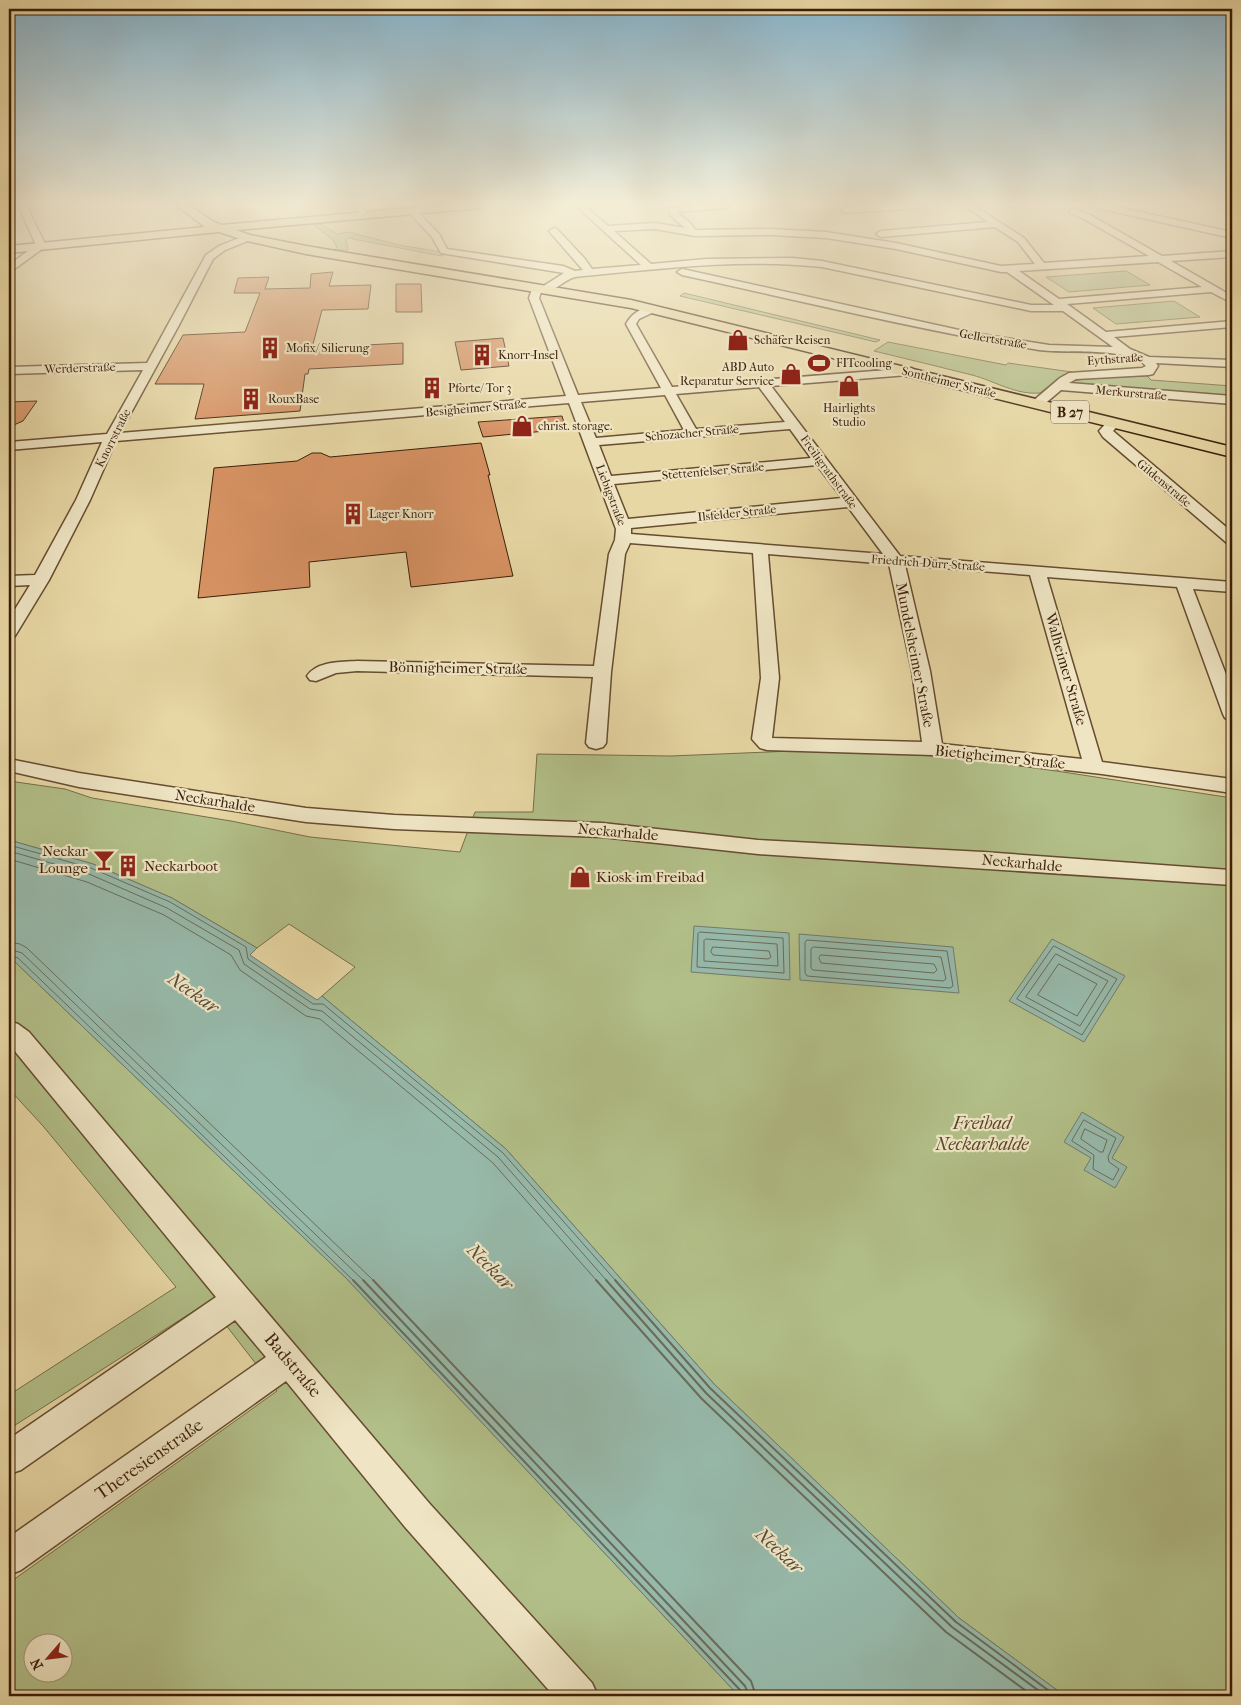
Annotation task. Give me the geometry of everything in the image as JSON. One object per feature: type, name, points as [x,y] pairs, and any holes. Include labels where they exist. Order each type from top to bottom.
[{"type":"main road","name":"Sontheimer Straße","points":[[515,285],[600,298],[652,309],[1232,452]]},
{"type":"street","name":"Knorrstraße","points":[[9,632],[41,580],[83,500],[111,438],[195,285]]},
{"type":"street","points":[[542,289],[551,285]]},
{"type":"street","name":"Gellertstraße","points":[[734,285],[968,335],[1049,348],[1126,352]]},
{"type":"street","points":[[922,285],[1024,307],[1043,309],[1061,305],[1215,290]]},
{"type":"street","name":"Eythstraße","points":[[1032,285],[1104,334],[1126,352],[1147,360],[1152,366],[1146,372],[1078,376],[1064,380],[1058,386]]},
{"type":"street","points":[[1205,285],[1232,300]]},
{"type":"street","name":"Liebigstraße","points":[[542,289],[536,291],[534,298],[624,531],[617,554],[602,672],[596,743]]},
{"type":"street","points":[[652,309],[635,317],[631,324],[692,433]]},
{"type":"street","points":[[1104,334],[1232,324]]},
{"type":"street","points":[[1147,360],[1232,364]]},
{"type":"street","name":"Besigheimer Straße","points":[[841,377],[856,371],[870,362]]},
{"type":"street","name":"Werderstraße","points":[[9,370],[151,366]]},
{"type":"street","name":"Besigheimer Straße","points":[[9,446],[908,371]]},
{"type":"street","name":"Freiligrathstraße","points":[[762,383],[896,561]]},
{"type":"street","points":[[1037,404],[1058,386]]},
{"type":"street","name":"Merkurstraße","points":[[1058,386],[1232,400]]},
{"type":"street","name":"Gildenstraße","points":[[1114,423],[1106,431],[1108,434],[1232,540]]},
{"type":"street","name":"Schozacher Straße","points":[[590,442],[793,425]]},
{"type":"street","name":"Stettenfelser Straße","points":[[606,481],[821,461]]},
{"type":"street","name":"Ilsfelder Straße","points":[[624,531],[850,502]]},
{"type":"street","name":"Friedrich-Dürr-Straße","points":[[624,531],[760,549],[1232,587]]},
{"type":"street","name":"Bietigheimer Straße","points":[[760,549],[770,669],[766,718],[762,739],[767,744],[933,749],[1094,767],[1232,786]]},
{"type":"street","name":"Mundelsheimer Straße","points":[[896,561],[921,671],[933,749]]},
{"type":"street","name":"Walheimer Straße","points":[[1037,571],[1094,767]]},
{"type":"street","points":[[9,581],[41,580]]},
{"type":"street","points":[[1182,583],[1232,714]]},
{"type":"street","name":"Bönnigheimer Straße","points":[[316,676],[332,668],[357,666],[602,672]]},
{"type":"street","name":"Neckarhalde","points":[[9,765],[79,780],[306,815],[394,822],[602,830],[758,846],[1230,878]]},
{"type":"street","name":"Badstraße","points":[[9,1032],[20,1039],[417,1515],[579,1696]]},
{"type":"street","points":[[9,1458],[238,1300]]},
{"type":"street","name":"Theresienstraße","points":[[9,1558],[289,1360]]},
{"type":"green space","points":[[1058,285],[1150,285],[1069,292]]},
{"type":"green space","points":[[684,293],[880,340],[876,342],[680,296]]},
{"type":"green space","points":[[1174,301],[1200,317],[1116,324],[1093,308]]},
{"type":"green space","points":[[888,342],[1006,365],[1008,363],[1072,372],[1063,375],[1040,393],[1022,392],[972,375],[874,351]]},
{"type":"green space","points":[[1147,376],[1151,380],[1232,386],[1232,398],[1067,385],[1069,382],[1089,378]]},
{"type":"green space","name":"Freibad Neckarhalde","points":[[817,750],[955,757],[1232,798],[1232,1696],[1065,1696],[959,1618],[714,1384],[506,1149],[322,996],[355,967],[289,924],[257,948],[172,898],[93,864],[9,840],[9,781],[65,789],[92,798],[231,821],[310,837],[460,852],[475,812],[533,812],[537,754],[671,756]]},
{"type":"green space","points":[[9,960],[14,961],[346,1278],[739,1696],[9,1696],[9,1583],[277,1391],[208,1302],[9,1429],[9,1395],[176,1287],[43,1126],[9,1089]]},
{"type":"water","name":"Neckar","points":[[9,840],[93,864],[172,898],[257,948],[250,955],[317,1000],[322,996],[506,1149],[714,1384],[959,1618],[1065,1696],[739,1696],[346,1278],[14,961],[9,960]]},
{"type":"water","points":[[694,926],[789,933],[790,980],[691,972]]},
{"type":"water","points":[[799,934],[953,947],[959,993],[800,980]]},
{"type":"water","points":[[1052,939],[1125,976],[1084,1042],[1009,1001]]},
{"type":"water","points":[[1082,1112],[1124,1137],[1112,1158],[1127,1167],[1115,1188],[1084,1170],[1091,1158],[1064,1142]]},
{"type":"building","points":[[236,285],[266,285],[265,289],[310,288],[310,285],[371,285],[368,309],[322,310],[312,348],[403,343],[403,364],[309,369],[308,374],[305,374],[300,411],[195,419],[204,384],[155,384],[183,335],[245,332],[260,293],[234,293]]},
{"type":"building","points":[[396,285],[421,285],[422,312],[396,312]]},
{"type":"building","name":"Knorr-Insel","points":[[503,338],[509,366],[461,370],[455,342]]},
{"type":"building","points":[[37,401],[23,421],[9,427],[9,402]]},
{"type":"building","name":"christ. storage.","points":[[562,416],[566,429],[483,437],[478,422]]},
{"type":"building","name":"Lager Knorr","points":[[481,443],[513,576],[411,587],[406,552],[309,562],[310,587],[198,598],[214,468],[297,461],[312,453],[321,453],[330,457]]},
{"type":"place","name":"Schäfer Reisen","points":[[738,340]]},
{"type":"place","name":"Mofix/ Silierung","points":[[270,348]]},
{"type":"place","name":"Knorr-Insel","points":[[482,355]]},
{"type":"place","name":"FITcooling","points":[[819,363]]},
{"type":"place","name":"ABD Auto Reparatur Service","points":[[791,374]]},
{"type":"place","name":"Hairlights Studio","points":[[849,386]]},
{"type":"place","name":"Pforte/ Tor 3","points":[[432,388]]},
{"type":"place","name":"RouxBase","points":[[251,399]]},
{"type":"place","name":"christ. storage.","points":[[522,426]]},
{"type":"place","name":"Lager Knorr","points":[[353,514]]},
{"type":"place","name":"Neckar Lounge","points":[[104,860]]},
{"type":"place","name":"Neckarboot","points":[[128,866]]},
{"type":"place","name":"Kiosk im Freibad","points":[[580,877]]}]
